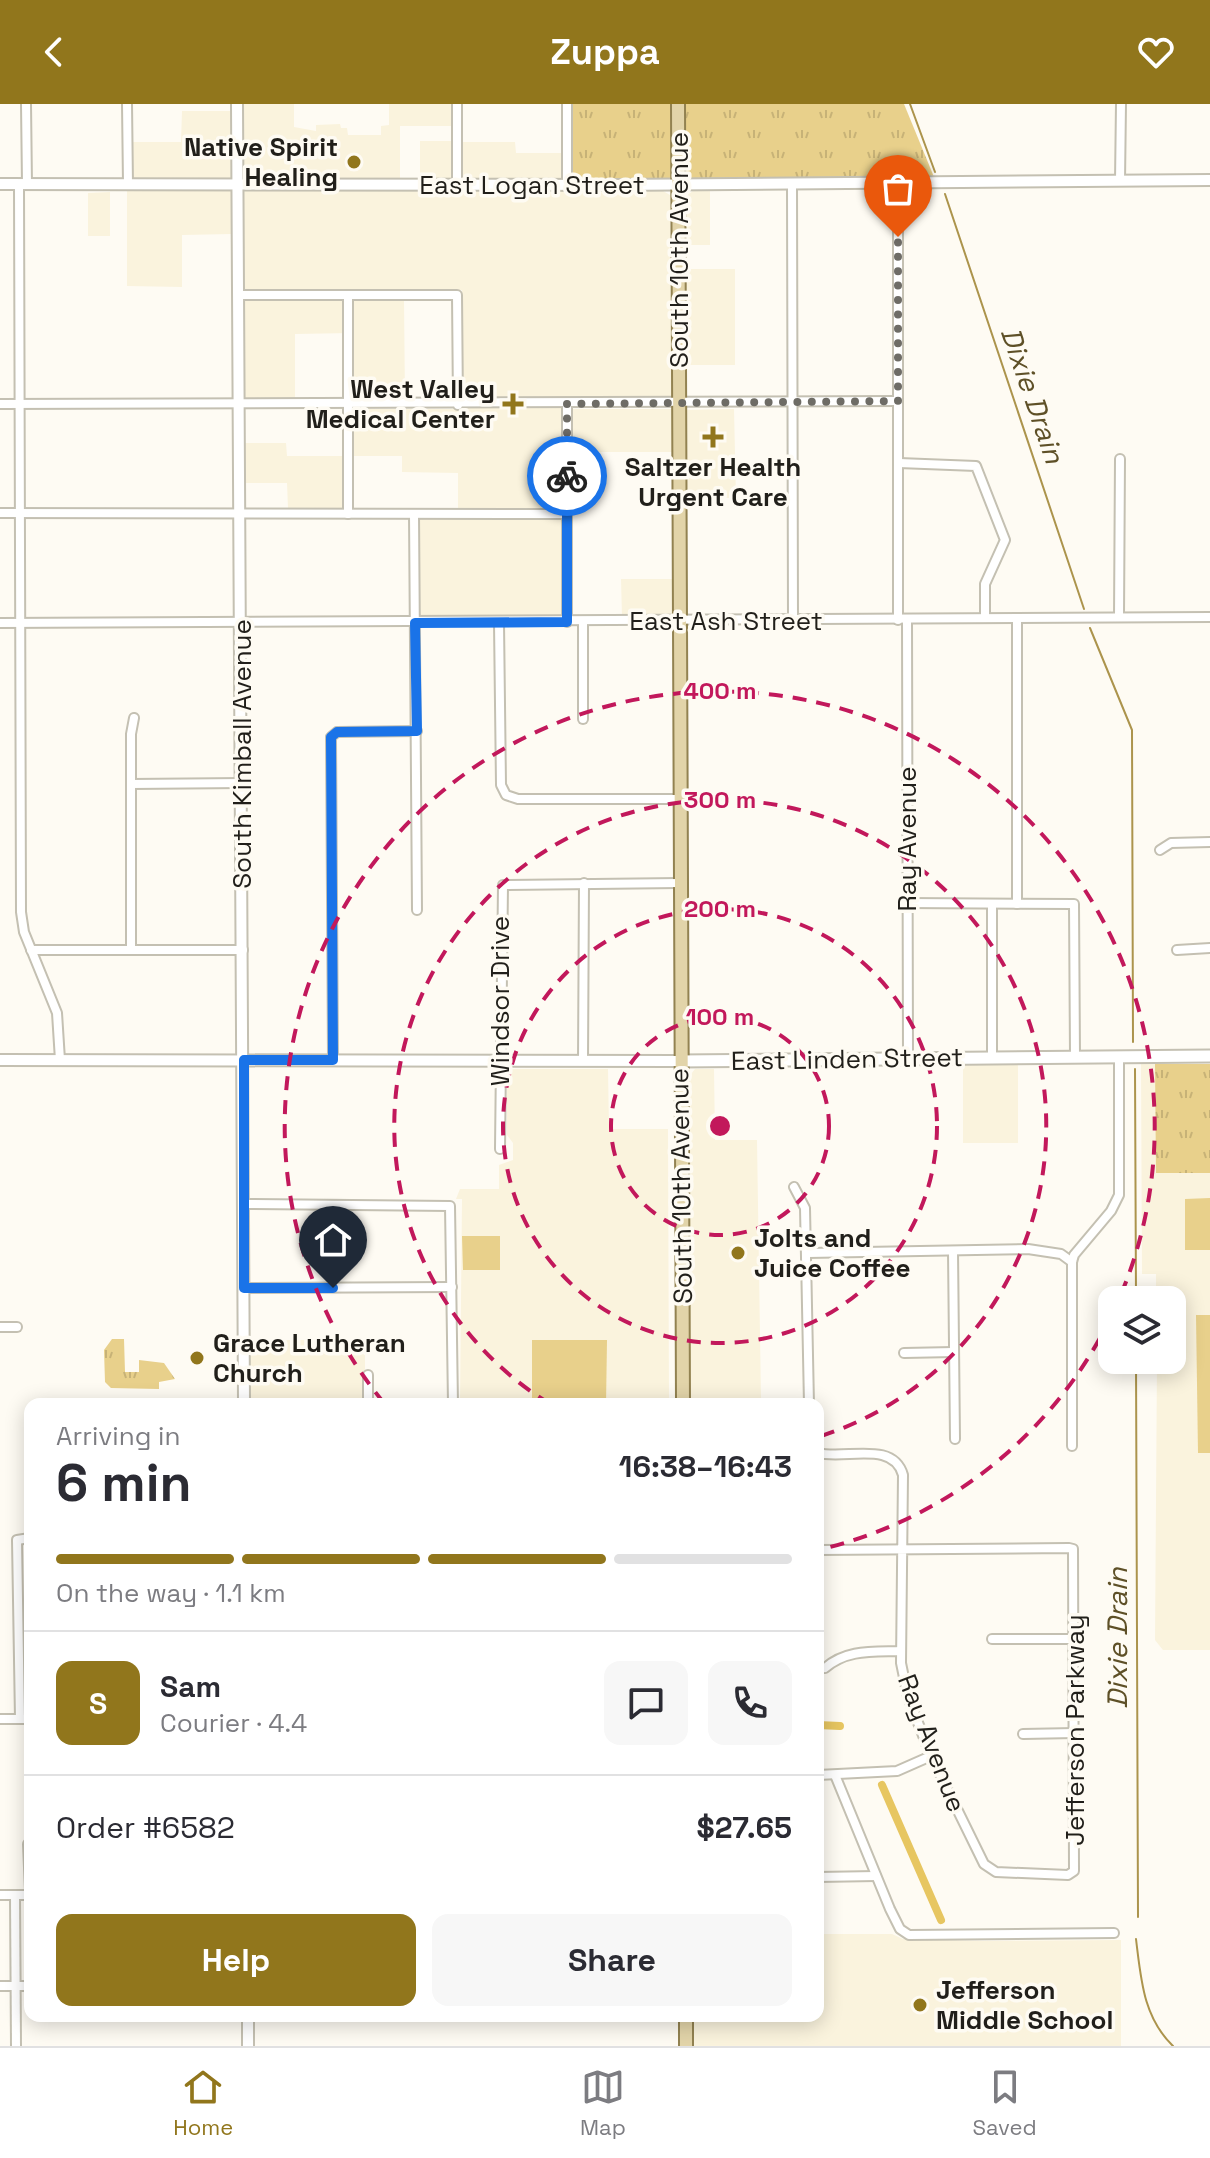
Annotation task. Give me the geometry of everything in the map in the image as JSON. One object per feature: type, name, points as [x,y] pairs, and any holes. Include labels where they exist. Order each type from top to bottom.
[{"type":"main road","name":"South 10th Avenue","points":[[678,104],[679,1061],[683,1398]]},
{"type":"main road","name":"East Linden Street","points":[[679,1061],[1210,1056]]},
{"type":"main road","points":[[686,2022],[686,2046]]},
{"type":"street","points":[[26,104],[19,404],[21,912],[31,950],[57,1013],[60,1060]]},
{"type":"street","points":[[127,104],[128,184]]},
{"type":"street","name":"South Kimball Avenue","points":[[237,104],[244,1398]]},
{"type":"street","points":[[457,104],[457,185]]},
{"type":"street","points":[[567,104],[567,185]]},
{"type":"street","points":[[1120,181],[1121,104]]},
{"type":"street","name":"East Logan Street","points":[[0,184],[678,185],[1210,180]]},
{"type":"street","name":"Ray Avenue","points":[[898,182],[898,401],[908,1058]]},
{"type":"street","points":[[792,184],[793,621]]},
{"type":"street","points":[[238,295],[457,295],[458,405]]},
{"type":"street","points":[[348,295],[348,514]]},
{"type":"street","points":[[0,404],[458,405],[898,401]]},
{"type":"street","points":[[567,404],[567,622]]},
{"type":"street","points":[[1119,617],[1120,459]]},
{"type":"street","points":[[899,463],[968,463],[981,473],[1005,540],[985,584],[985,618]]},
{"type":"street","points":[[0,513],[567,514]]},
{"type":"street","points":[[414,514],[417,910]]},
{"type":"street","name":"East Ash Street","points":[[0,623],[499,623],[1210,617]]},
{"type":"street","points":[[1017,618],[1017,904]]},
{"type":"street","points":[[583,622],[583,719]]},
{"type":"street","points":[[499,623],[501,785],[506,795],[518,799],[679,799]]},
{"type":"street","points":[[131,950],[134,718]]},
{"type":"street","points":[[333,1060],[333,732],[417,731]]},
{"type":"street","points":[[131,784],[243,783]]},
{"type":"street","points":[[1160,850],[1171,843],[1210,842]]},
{"type":"street","points":[[583,1061],[584,883]]},
{"type":"street","name":"Windsor Drive","points":[[500,1149],[503,885],[679,883]]},
{"type":"street","points":[[907,903],[1074,904],[1075,1056]]},
{"type":"street","points":[[992,904],[992,1057]]},
{"type":"street","points":[[1177,950],[1210,948]]},
{"type":"street","points":[[31,950],[243,950]]},
{"type":"street","points":[[1072,1446],[1072,1262],[1074,1255],[1111,1211],[1119,1195],[1119,1057]]},
{"type":"street","name":"East Linden Street","points":[[0,1060],[679,1061]]},
{"type":"street","points":[[794,1187],[805,1208],[809,1398]]},
{"type":"street","points":[[244,1204],[450,1206],[453,1398]]},
{"type":"street","points":[[808,1253],[1028,1249],[1061,1254],[1072,1262]]},
{"type":"street","points":[[953,1251],[955,1439]]},
{"type":"street","points":[[244,1288],[452,1287]]},
{"type":"street","points":[[0,1327],[17,1327]]},
{"type":"street","points":[[904,1353],[954,1352]]},
{"type":"street","points":[[368,1375],[368,1398]]},
{"type":"street","name":"Ray Avenue","points":[[824,1453],[880,1455],[893,1457],[900,1464],[901,1651],[908,1697],[931,1756],[984,1864],[996,1872],[1049,1875]]},
{"type":"street","points":[[24,1539],[17,1540],[24,1699]]},
{"type":"street","points":[[824,1550],[902,1549]]},
{"type":"street","name":"Jefferson Parkway","points":[[902,1549],[1073,1549],[1076,1865],[1068,1875],[1049,1875]]},
{"type":"street","points":[[992,1639],[1074,1639]]},
{"type":"street","points":[[825,1668],[837,1657],[860,1652],[901,1651]]},
{"type":"street","points":[[0,1719],[24,1719]]},
{"type":"street","points":[[1023,1734],[1075,1733]]},
{"type":"street","points":[[824,1775],[897,1771],[931,1756]]},
{"type":"street","points":[[835,1775],[900,1929],[909,1935],[1114,1933]]},
{"type":"street","points":[[824,1877],[876,1876]]},
{"type":"street","points":[[0,1895],[24,1894]]},
{"type":"street","points":[[15,1895],[16,2046]]},
{"type":"street","points":[[0,1986],[24,1986]]},
{"type":"street","points":[[248,2022],[248,2046]]},
{"type":"shaded area","points":[[243,104],[294,104],[294,127],[316,131],[316,125],[340,124],[341,128],[347,128],[348,135],[381,135],[381,126],[389,125],[389,104],[452,104],[452,126],[400,126],[400,178],[243,179]]},
{"type":"shaded area","points":[[182,111],[231,111],[231,179],[132,179],[132,142],[181,142]]},
{"type":"shaded area","points":[[420,141],[452,141],[452,179],[420,179]]},
{"type":"shaded area","points":[[461,142],[515,142],[516,153],[562,153],[563,179],[461,180]]},
{"type":"shaded area","name":"West Valley Medical Center","points":[[243,190],[663,191],[670,195],[672,399],[562,399],[563,617],[420,617],[419,518],[458,518],[458,473],[402,472],[402,456],[353,456],[353,409],[463,409],[462,290],[244,289]]},
{"type":"shaded area","points":[[710,190],[710,245],[685,245],[686,196],[693,191]]},
{"type":"shaded area","points":[[127,191],[232,191],[232,234],[182,235],[182,287],[127,286]]},
{"type":"shaded area","points":[[110,192],[110,236],[88,236],[88,193]]},
{"type":"shaded area","points":[[685,269],[735,269],[735,365],[684,365]]},
{"type":"shaded area","points":[[244,300],[404,300],[405,400],[353,400],[352,333],[295,334],[295,399],[244,399]]},
{"type":"shaded area","points":[[570,409],[672,409],[672,452],[570,452]]},
{"type":"shaded area","points":[[734,409],[736,498],[685,498],[684,410]]},
{"type":"shaded area","points":[[244,443],[286,443],[287,456],[342,456],[343,508],[288,508],[287,483],[244,483]]},
{"type":"shaded area","points":[[621,579],[672,579],[672,617],[622,617]]},
{"type":"shaded area","points":[[1018,1063],[1018,1143],[963,1143],[963,1064]]},
{"type":"shaded area","points":[[1141,1064],[1210,1064],[1210,1650],[1163,1650],[1155,1640],[1157,1374],[1186,1374],[1186,1286],[1156,1286],[1156,1274],[1142,1274]]},
{"type":"shaded area","points":[[507,1069],[608,1069],[609,1129],[668,1129],[669,1398],[460,1398],[462,1199],[456,1199],[460,1189],[499,1189],[499,1165],[513,1160],[513,1143],[507,1135]]},
{"type":"shaded area","points":[[695,1069],[714,1069],[715,1140],[757,1140],[761,1398],[689,1398],[688,1078]]},
{"type":"shaded area","points":[[248,1340],[365,1340],[365,1398],[248,1398]]},
{"type":"shaded area","points":[[824,1934],[892,1934],[903,1939],[983,1941],[1121,1940],[1121,2046],[692,2046],[692,2022],[824,2022]]},
{"type":"green space","points":[[573,104],[904,104],[934,177],[573,179]]},
{"type":"green space","points":[[1155,1064],[1210,1064],[1210,1173],[1156,1173]]},
{"type":"green space","points":[[1210,1198],[1210,1250],[1185,1250],[1185,1199]]},
{"type":"green space","points":[[462,1236],[500,1236],[500,1270],[463,1270]]},
{"type":"green space","points":[[1196,1315],[1210,1315],[1210,1453],[1198,1453]]},
{"type":"green space","points":[[112,1339],[124,1339],[125,1372],[139,1372],[139,1360],[164,1363],[175,1379],[159,1382],[159,1389],[111,1388],[105,1382],[104,1350]]},
{"type":"green space","points":[[532,1340],[607,1340],[606,1398],[532,1398]]},
{"type":"waterway","name":"Dixie Drain","points":[[910,104],[935,172]]},
{"type":"waterway","name":"Dixie Drain","points":[[945,194],[1084,609]]},
{"type":"waterway","name":"Dixie Drain","points":[[1090,628],[1132,730],[1133,1042]]},
{"type":"waterway","name":"Dixie Drain","points":[[1135,1069],[1136,1286]]},
{"type":"waterway","name":"Dixie Drain","points":[[1136,1374],[1138,1917]]},
{"type":"waterway","points":[[824,1725],[840,1726]]},
{"type":"waterway","points":[[882,1785],[941,1920]]},
{"type":"waterway","name":"Dixie Drain","points":[[1136,1939],[1149,2010],[1173,2046]]},
{"type":"way so far","points":[[567,476],[567,404],[898,401],[898,237]]},
{"type":"place","name":"Native Spirit Healing","points":[[354,162]]},
{"type":"place","name":"West Valley Medical Center","points":[[513,404]]},
{"type":"place","name":"Saltzer Health Urgent Care","points":[[713,437]]},
{"type":"place","name":"Jolts and Juice Coffee","points":[[738,1253]]},
{"type":"place","name":"Grace Lutheran Church","points":[[197,1358]]},
{"type":"place","name":"Jefferson Middle School","points":[[920,2005]]},
{"type":"route","points":[[333,1288],[244,1288],[244,1060],[333,1060],[331,737],[333,732],[417,731],[415,623],[567,622],[567,476]]}]
